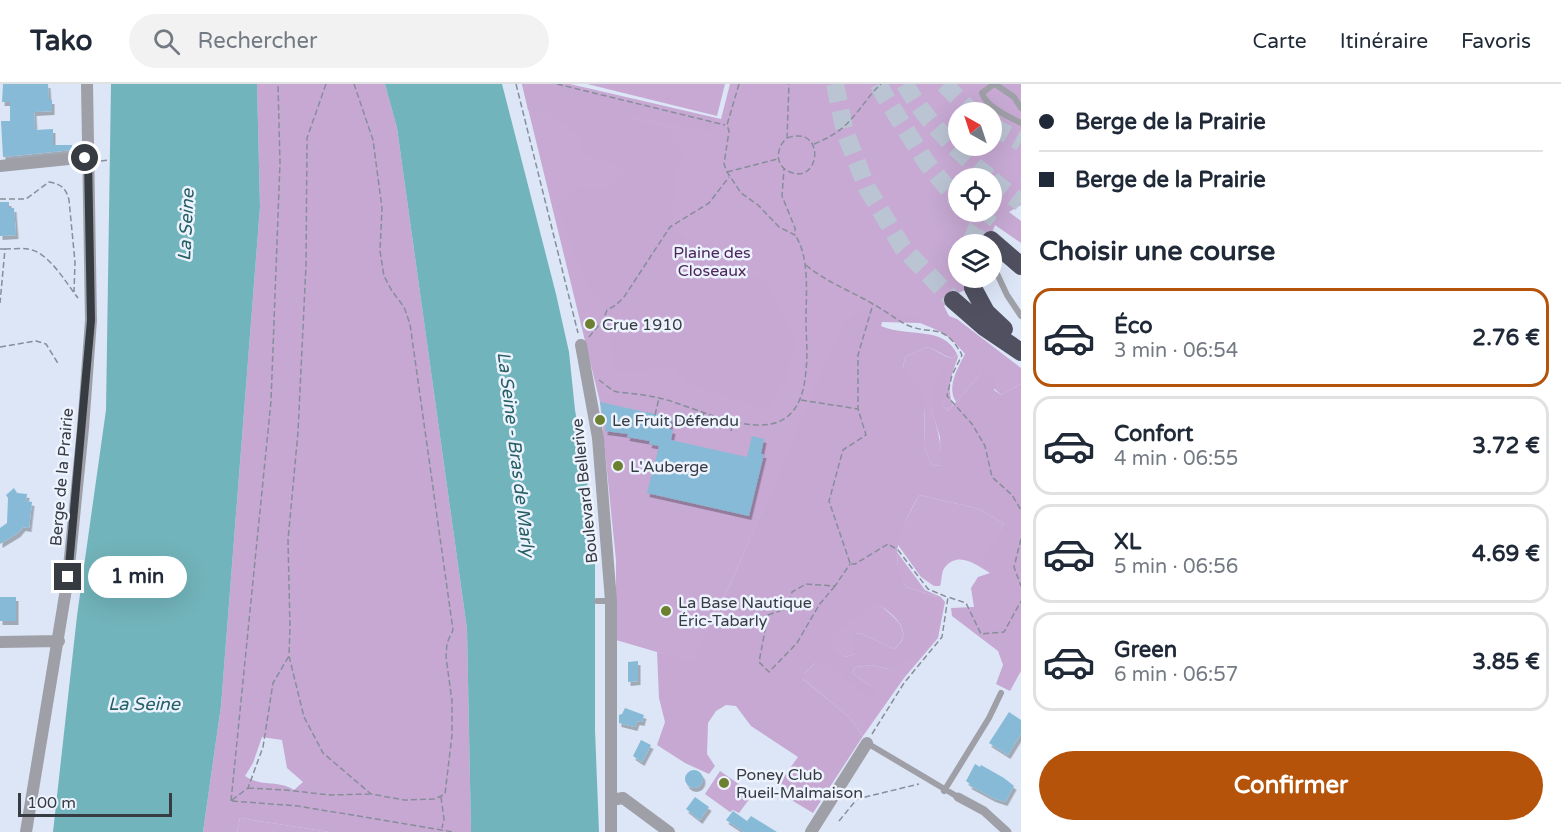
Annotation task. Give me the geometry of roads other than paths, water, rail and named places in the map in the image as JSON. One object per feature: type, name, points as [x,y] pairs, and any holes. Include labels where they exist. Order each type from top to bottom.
[{"type":"highway","points":[[1002,250],[1021,266]]},
{"type":"highway","points":[[973,288],[986,312],[998,325],[1021,341]]},
{"type":"highway","points":[[953,300],[984,327],[1021,352]]},
{"type":"street","name":"Berge de la Prairie","points":[[27,832],[68,577],[82,440],[91,312],[87,84]]},
{"type":"street","points":[[0,166],[88,158]]},
{"type":"street","name":"Boulevard Bellerive","points":[[581,345],[598,438],[611,601],[611,832]]},
{"type":"street","points":[[0,642],[59,641]]},
{"type":"street","points":[[811,832],[827,813],[867,743]]},
{"type":"street","points":[[958,797],[993,817],[1007,832]]},
{"type":"street","points":[[611,800],[623,798],[669,832]]},
{"type":"lane","points":[[1021,108],[1014,97],[994,84],[982,93],[983,98],[1000,112],[1021,123]]},
{"type":"lane","points":[[1002,284],[1021,316]]},
{"type":"lane","points":[[597,601],[611,601]]},
{"type":"lane","points":[[944,791],[989,718],[1000,693]]},
{"type":"lane","points":[[867,743],[944,791],[958,797]]},
{"type":"water","name":"La Seine","points":[[111,84],[257,84],[260,207],[221,706],[203,832],[53,832],[77,616],[106,410]]},
{"type":"water","name":"La Seine - Bras de Marly","points":[[385,84],[502,84],[569,352],[575,410],[587,479],[595,557],[595,730],[599,832],[471,832],[467,629],[397,128]]},
{"type":"tunnel","points":[[835,84],[845,132],[867,188],[903,248],[953,300]]},
{"type":"tunnel","points":[[879,84],[926,162],[948,189]]},
{"type":"tunnel","points":[[905,84],[922,111],[943,135],[979,168]]},
{"type":"tunnel","points":[[944,84],[962,102]]},
{"type":"tunnel","points":[[1002,132],[1021,142]]},
{"type":"tunnel","points":[[1002,188],[1021,203]]},
{"type":"tunnel","points":[[974,234],[982,222]]},
{"type":"place","name":"Crue 1910","points":[[590,324]]},
{"type":"place","name":"Le Fruit Défendu","points":[[600,420]]},
{"type":"place","name":"L'Auberge","points":[[618,466]]},
{"type":"place","name":"La Base Nautique Éric-Tabarly","points":[[666,611]]},
{"type":"place","name":"Poney Club Rueil-Malmaison","points":[[724,783]]},
{"type":"park label","name":"Plaine des Closeaux","points":[[712,261]]}]
